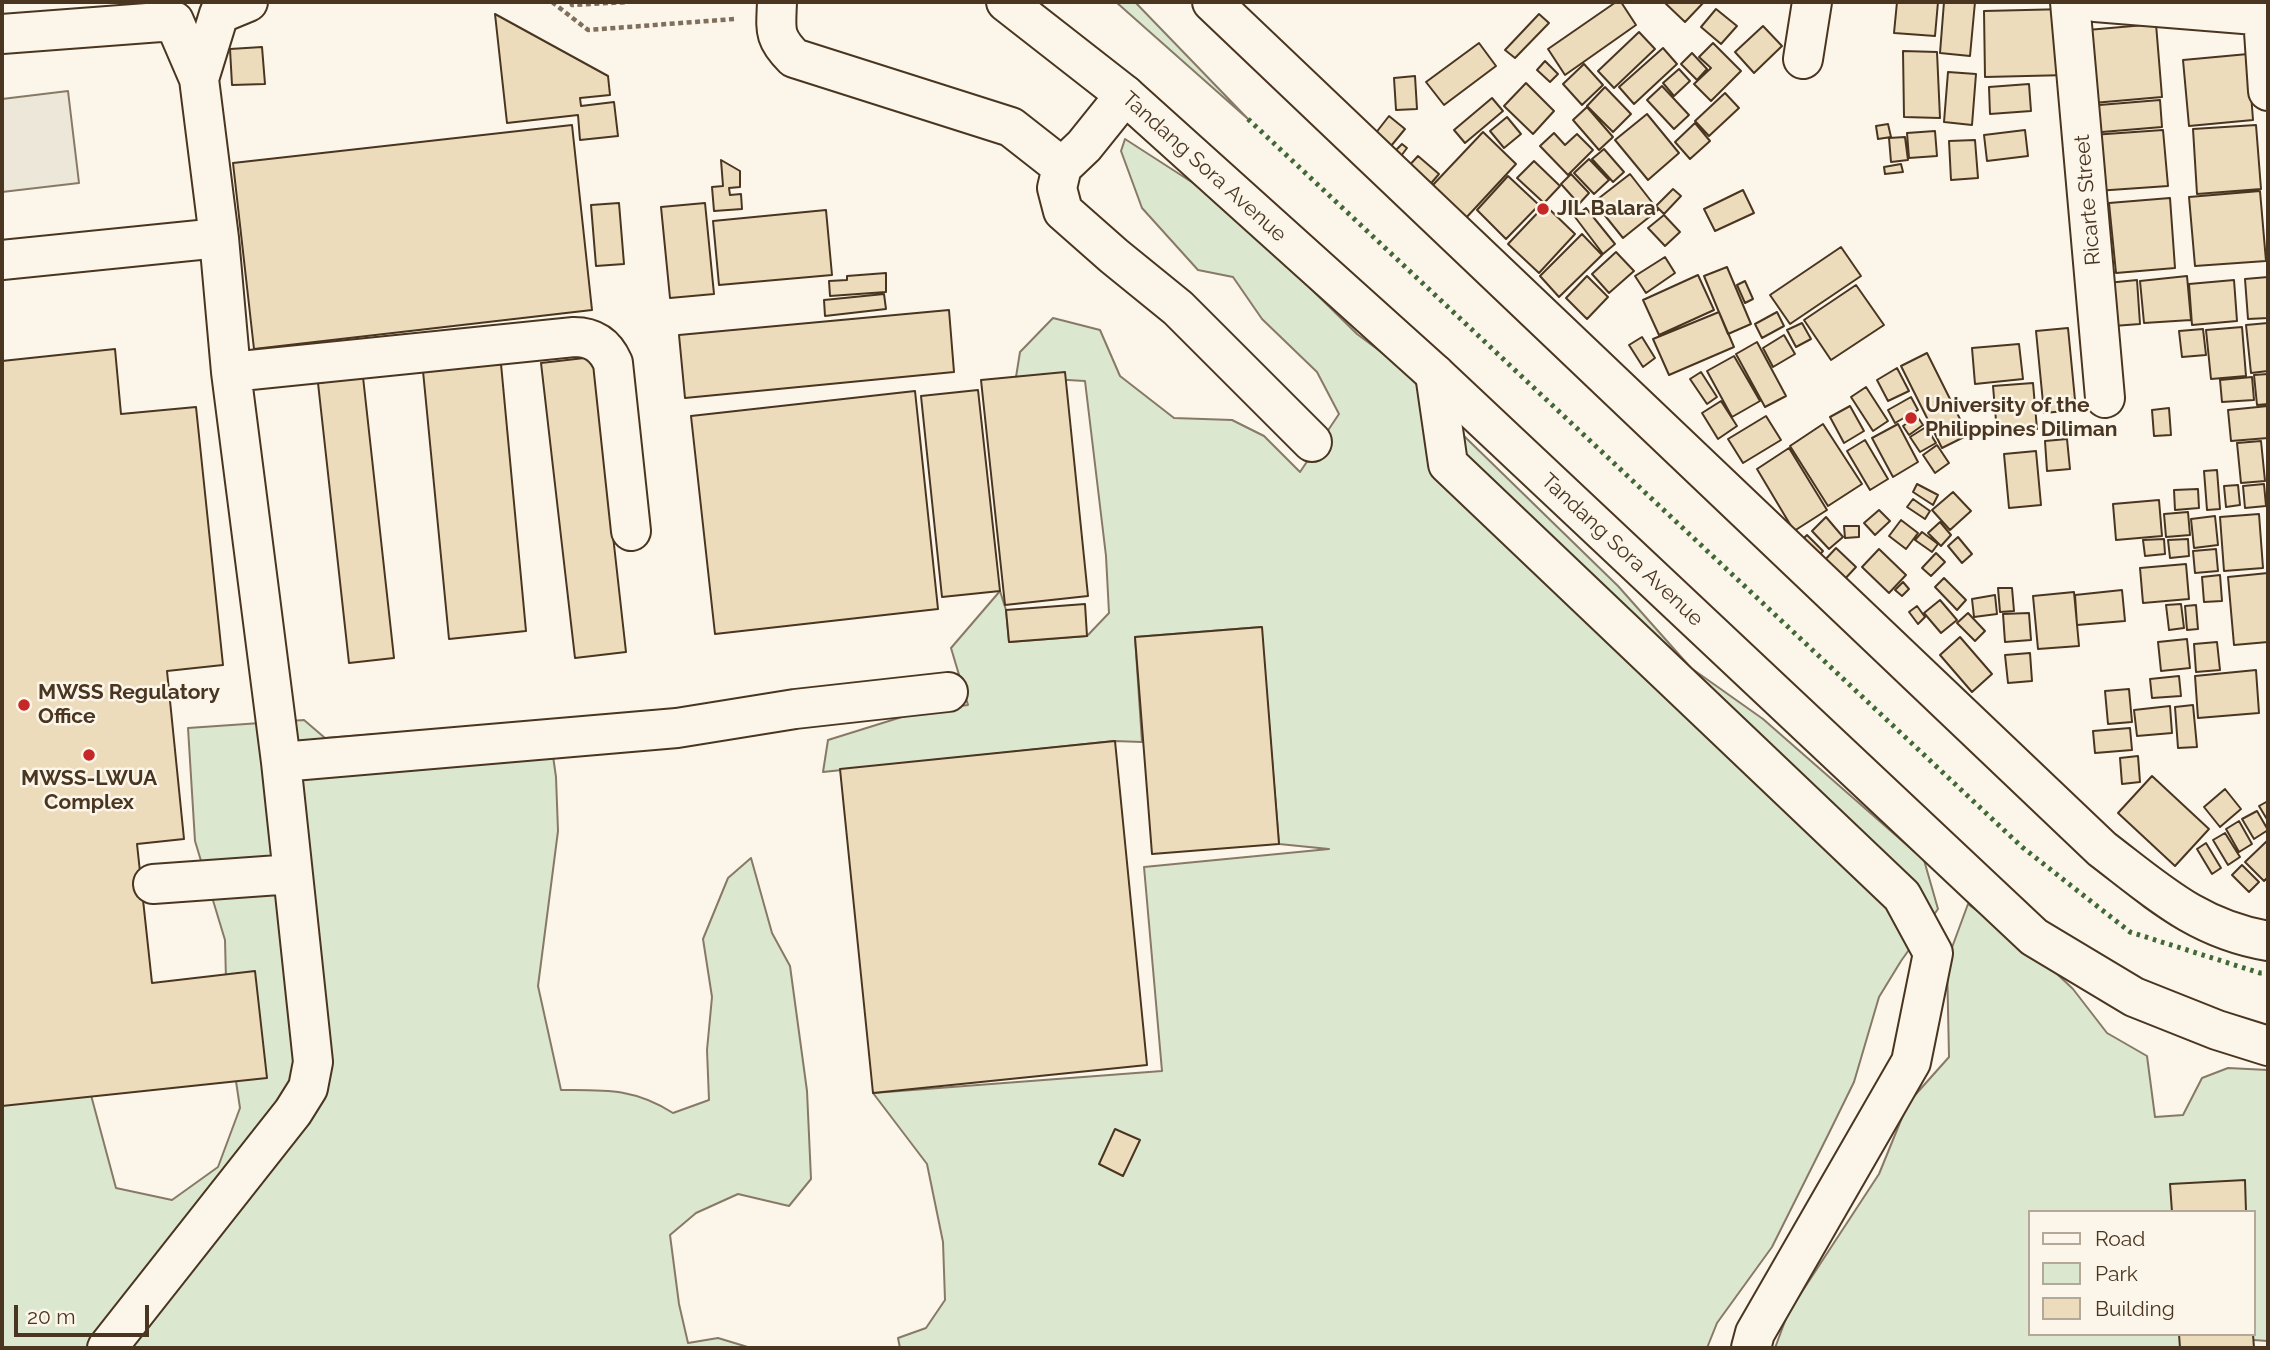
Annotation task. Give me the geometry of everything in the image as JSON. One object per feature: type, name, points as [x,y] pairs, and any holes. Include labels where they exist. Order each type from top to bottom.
[{"type":"main road","points":[[199,79],[219,14],[248,2]]},
{"type":"main road","name":"Tandang Sora Avenue","points":[[1006,2],[1125,95],[1434,374],[2034,937],[2134,997],[2217,1030],[2268,1046]]},
{"type":"main road","points":[[1212,2],[2102,849],[2179,908],[2238,936],[2268,940]]},
{"type":"main road","points":[[1803,59],[1812,2]]},
{"type":"main road","name":"Ricarte Street","points":[[2070,2],[2105,398]]},
{"type":"main road","points":[[2095,2],[2264,11],[2268,92]]},
{"type":"main road","points":[[761,10],[784,48],[794,58],[1011,127],[1062,167]]},
{"type":"main road","points":[[2,34],[174,21],[199,79],[219,238],[231,372],[281,762],[313,1062],[308,1088],[293,1112],[107,1348]]},
{"type":"main road","points":[[1125,95],[1084,146],[1062,167],[1057,188],[1063,211],[1178,308],[1312,442]]},
{"type":"main road","points":[[2,260],[219,238]]},
{"type":"main road","points":[[231,372],[565,338],[589,339],[601,345],[613,363],[631,531]]},
{"type":"main road","points":[[1434,374],[1448,464],[1902,896],[1933,953],[1911,1062],[1755,1333],[1751,1348]]},
{"type":"main road","points":[[281,762],[677,728],[795,709],[948,692]]},
{"type":"main road","points":[[153,884],[293,874]]},
{"type":"path","points":[[552,2],[588,30],[761,10]]},
{"type":"path","points":[[571,2],[572,5],[628,2]]},
{"type":"green space","points":[[1116,2],[1135,2],[1248,119]]},
{"type":"green space","points":[[1125,139],[1215,197],[1241,220],[1357,334],[1408,372],[1464,436],[1618,586],[1691,668],[1763,719],[1924,860],[1938,909],[1879,997],[1854,1082],[1772,1247],[1717,1323],[1707,1348],[900,1348],[898,1338],[926,1328],[945,1300],[943,1242],[927,1164],[873,1093],[1162,1071],[1144,867],[1329,849],[1279,844],[1261,627],[1135,637],[1142,742],[1114,741],[823,772],[828,740],[921,711],[968,705],[951,648],[1000,591],[1006,610],[1009,642],[1087,636],[1109,613],[1106,556],[1085,381],[1016,377],[1020,352],[1053,318],[1100,330],[1120,376],[1174,418],[1232,420],[1264,436],[1300,472],[1339,414],[1317,372],[1262,319],[1233,277],[1198,270],[1142,208],[1121,151]]},
{"type":"green space","points":[[304,720],[325,738],[548,721],[556,777],[558,831],[538,986],[561,1090],[619,1092],[645,1099],[673,1113],[709,1100],[707,1050],[712,997],[703,939],[728,878],[751,858],[772,933],[790,966],[807,1091],[811,1179],[789,1206],[738,1194],[696,1213],[670,1235],[679,1304],[688,1343],[718,1338],[751,1348],[2,1348],[2,1091],[88,1084],[116,1188],[172,1200],[218,1167],[240,1108],[227,1021],[225,940],[195,841],[188,728]]},
{"type":"green space","points":[[1968,904],[2039,957],[2073,989],[2107,1033],[2147,1056],[2155,1117],[2183,1115],[2202,1078],[2228,1068],[2268,1070],[2268,1341],[2224,1338],[2198,1348],[1775,1348],[1788,1313],[1879,1174],[1908,1103],[1949,1057],[1947,961]]},
{"type":"shaded area","points":[[68,91],[79,183],[2,192],[2,99]]},
{"type":"building","points":[[1616,2],[1621,2],[1636,25],[1565,75],[1548,49]]},
{"type":"building","points":[[1664,2],[1704,2],[1685,22]]},
{"type":"building","points":[[1897,2],[1938,2],[1935,36],[1894,33]]},
{"type":"building","points":[[1944,2],[1975,2],[1970,56],[1940,53]]},
{"type":"building","points":[[1716,9],[1737,26],[1721,44],[1701,27]]},
{"type":"building","points":[[2067,9],[2068,75],[1985,77],[1984,11]]},
{"type":"building","points":[[495,14],[608,76],[610,95],[580,98],[581,106],[614,102],[618,136],[580,140],[578,115],[507,123]]},
{"type":"building","points":[[1539,14],[1549,23],[1515,58],[1505,50]]},
{"type":"building","points":[[2156,24],[2162,97],[2082,104],[2076,31]]},
{"type":"building","points":[[1763,26],[1782,46],[1754,73],[1735,52]]},
{"type":"building","points":[[1639,32],[1655,49],[1614,88],[1598,71]]},
{"type":"building","points":[[1479,43],[1496,66],[1444,105],[1426,82]]},
{"type":"building","points":[[1713,43],[1741,71],[1711,101],[1694,84],[1711,68],[1699,57]]},
{"type":"building","points":[[262,47],[265,84],[232,85],[230,49]]},
{"type":"building","points":[[1663,48],[1677,64],[1634,104],[1619,87]]},
{"type":"building","points":[[1903,51],[1937,52],[1940,118],[1904,117]]},
{"type":"building","points":[[1692,53],[1707,69],[1697,80],[1681,64]]},
{"type":"building","points":[[2248,54],[2253,120],[2189,126],[2183,60]]},
{"type":"building","points":[[1545,61],[1558,74],[1550,82],[1537,70]]},
{"type":"building","points":[[1584,64],[1603,85],[1582,105],[1563,84]]},
{"type":"building","points":[[1679,69],[1690,81],[1674,96],[1663,83]]},
{"type":"building","points":[[1948,72],[1976,74],[1972,125],[1944,122]]},
{"type":"building","points":[[1415,76],[1417,109],[1396,110],[1394,78]]},
{"type":"building","points":[[1526,83],[1554,111],[1533,134],[1504,106]]},
{"type":"building","points":[[2029,84],[2031,111],[1990,114],[1989,87]]},
{"type":"building","points":[[1662,86],[1689,115],[1674,129],[1647,100]]},
{"type":"building","points":[[1605,87],[1631,114],[1613,132],[1587,106]]},
{"type":"building","points":[[1725,93],[1739,108],[1709,136],[1695,121]]},
{"type":"building","points":[[1492,98],[1503,111],[1465,143],[1454,130]]},
{"type":"building","points":[[2160,100],[2162,127],[2090,133],[2087,106]]},
{"type":"building","points":[[1587,107],[1613,137],[1599,150],[1573,120]]},
{"type":"building","points":[[1647,114],[1679,153],[1648,180],[1615,140]]},
{"type":"building","points":[[1389,116],[1405,129],[1391,146],[1375,134]]},
{"type":"building","points":[[1507,117],[1521,134],[1504,148],[1490,131]]},
{"type":"building","points":[[1695,123],[1710,141],[1690,159],[1675,142]]},
{"type":"building","points":[[1888,124],[1891,137],[1878,139],[1876,126]]},
{"type":"building","points":[[572,125],[592,310],[254,349],[233,163]]},
{"type":"building","points":[[2256,125],[2261,189],[2197,194],[2193,129]]},
{"type":"building","points":[[2025,130],[2028,156],[1987,161],[1984,135]]},
{"type":"building","points":[[2163,130],[2168,186],[2096,191],[2092,135]]},
{"type":"building","points":[[1935,131],[1937,156],[1909,158],[1907,133]]},
{"type":"building","points":[[1483,132],[1516,164],[1465,219],[1431,187]]},
{"type":"building","points":[[1554,133],[1565,145],[1577,134],[1593,150],[1568,175],[1540,146]]},
{"type":"building","points":[[1905,137],[1908,160],[1891,162],[1889,138]]},
{"type":"building","points":[[1975,140],[1978,178],[1951,180],[1949,141]]},
{"type":"building","points":[[1402,144],[1407,148],[1401,156],[1395,151]]},
{"type":"building","points":[[1604,149],[1624,172],[1613,182],[1592,159]]},
{"type":"building","points":[[1418,156],[1439,174],[1427,188],[1406,169]]},
{"type":"building","points":[[1589,159],[1609,180],[1594,194],[1574,173]]},
{"type":"building","points":[[721,160],[740,171],[740,187],[729,188],[730,195],[741,194],[742,209],[714,211],[712,187],[723,186]]},
{"type":"building","points":[[1534,161],[1560,186],[1544,203],[1517,178]]},
{"type":"building","points":[[1901,164],[1903,172],[1885,174],[1884,167]]},
{"type":"building","points":[[1571,174],[1589,193],[1579,204],[1561,184]]},
{"type":"building","points":[[1630,174],[1658,210],[1623,238],[1594,202]]},
{"type":"building","points":[[1508,176],[1539,205],[1506,239],[1477,210]]},
{"type":"building","points":[[1673,189],[1681,196],[1664,214],[1656,206]]},
{"type":"building","points":[[1743,190],[1754,213],[1715,231],[1704,209]]},
{"type":"building","points":[[2260,191],[2266,261],[2195,266],[2189,197]]},
{"type":"building","points":[[2170,198],[2175,268],[2116,273],[2109,203]]},
{"type":"building","points":[[619,203],[624,264],[596,266],[591,205]]},
{"type":"building","points":[[705,203],[714,294],[670,298],[661,207]]},
{"type":"building","points":[[1545,205],[1575,234],[1539,273],[1508,244]]},
{"type":"building","points":[[1586,208],[1615,244],[1603,254],[1575,217]]},
{"type":"building","points":[[826,210],[832,275],[719,285],[713,221]]},
{"type":"building","points":[[1664,215],[1680,232],[1665,246],[1648,228]]},
{"type":"building","points":[[1582,234],[1602,255],[1559,297],[1540,276]]},
{"type":"building","points":[[1841,247],[1861,276],[1790,324],[1770,295]]},
{"type":"building","points":[[1616,252],[1634,271],[1609,293],[1592,274]]},
{"type":"building","points":[[1665,257],[1675,273],[1646,293],[1635,276]]},
{"type":"building","points":[[1727,267],[1751,324],[1728,334],[1704,276]]},
{"type":"building","points":[[886,273],[886,292],[830,296],[829,281],[847,280],[847,276]]},
{"type":"building","points":[[1698,275],[1714,310],[1659,335],[1643,300]]},
{"type":"building","points":[[1587,276],[1608,297],[1587,319],[1566,298]]},
{"type":"building","points":[[2187,276],[2191,320],[2144,323],[2140,281]]},
{"type":"building","points":[[2268,277],[2268,318],[2248,319],[2245,279]]},
{"type":"building","points":[[2137,280],[2140,324],[2100,327],[2097,284]]},
{"type":"building","points":[[2234,280],[2237,321],[2192,325],[2189,284]]},
{"type":"building","points":[[1745,281],[1753,299],[1745,303],[1737,285]]},
{"type":"building","points":[[1856,285],[1884,325],[1831,360],[1804,320]]},
{"type":"building","points":[[884,294],[886,309],[825,316],[824,300]]},
{"type":"building","points":[[949,310],[954,372],[685,398],[679,335]]},
{"type":"building","points":[[1719,312],[1734,347],[1669,375],[1653,339]]},
{"type":"building","points":[[1777,312],[1784,326],[1762,338],[1755,324]]},
{"type":"building","points":[[1802,323],[1811,339],[1796,347],[1787,330]]},
{"type":"building","points":[[2268,323],[2268,371],[2251,373],[2246,325]]},
{"type":"building","points":[[2242,327],[2246,376],[2211,379],[2206,330]]},
{"type":"building","points":[[2068,328],[2076,410],[2044,413],[2036,331]]},
{"type":"building","points":[[2203,329],[2206,355],[2182,357],[2179,331]]},
{"type":"building","points":[[1784,335],[1795,354],[1773,367],[1763,348]]},
{"type":"building","points":[[1642,337],[1655,358],[1643,367],[1629,345]]},
{"type":"building","points":[[1757,342],[1786,396],[1765,407],[1736,354]]},
{"type":"building","points":[[2019,344],[2023,379],[1975,384],[1972,348]]},
{"type":"building","name":"MWSS-LWUA Complex","points":[[115,349],[121,414],[196,407],[223,665],[167,671],[184,839],[137,844],[152,983],[255,971],[267,1078],[2,1106],[2,361]]},
{"type":"building","points":[[1927,353],[1968,435],[1942,448],[1901,366]]},
{"type":"building","points":[[1734,356],[1760,401],[1732,417],[1707,371]]},
{"type":"building","points":[[593,357],[626,652],[575,658],[541,363]]},
{"type":"building","points":[[501,364],[526,631],[449,639],[423,371]]},
{"type":"building","points":[[1897,368],[1909,391],[1888,401],[1877,380]]},
{"type":"building","points":[[1065,372],[1088,596],[1005,605],[981,380]]},
{"type":"building","points":[[1701,372],[1717,397],[1707,404],[1690,379]]},
{"type":"building","points":[[2268,374],[2268,404],[2257,405],[2254,375]]},
{"type":"building","points":[[363,377],[394,658],[349,663],[318,383]]},
{"type":"building","points":[[2252,377],[2254,400],[2222,402],[2220,380]]},
{"type":"building","points":[[2033,383],[2037,429],[1997,432],[1993,386]]},
{"type":"building","points":[[1866,387],[1888,421],[1873,431],[1851,397]]},
{"type":"building","points":[[978,390],[1000,591],[942,597],[921,396]]},
{"type":"building","points":[[915,391],[938,609],[715,634],[691,416]]},
{"type":"building","points":[[1911,397],[1918,410],[1895,423],[1888,410]]},
{"type":"building","points":[[1721,401],[1737,426],[1718,439],[1702,413]]},
{"type":"building","points":[[1850,406],[1864,431],[1844,443],[1830,417]]},
{"type":"building","points":[[2268,406],[2268,438],[2231,441],[2228,410]]},
{"type":"building","points":[[2169,408],[2171,435],[2154,436],[2152,410]]},
{"type":"building","points":[[1766,416],[1781,440],[1743,463],[1728,439]]},
{"type":"building","points":[[1917,416],[1923,425],[1909,435],[1903,426]]},
{"type":"building","points":[[1823,424],[1862,484],[1828,506],[1790,446]]},
{"type":"building","points":[[1898,424],[1918,462],[1893,477],[1872,438]]},
{"type":"building","points":[[1926,427],[1936,443],[1920,452],[1910,437]]},
{"type":"building","points":[[2067,439],[2070,469],[2047,471],[2045,441]]},
{"type":"building","points":[[1865,440],[1888,479],[1870,490],[1847,451]]},
{"type":"building","points":[[2261,441],[2265,481],[2241,483],[2237,443]]},
{"type":"building","points":[[1937,445],[1949,463],[1935,473],[1923,455]]},
{"type":"building","points":[[1789,448],[1827,510],[1794,531],[1757,469]]},
{"type":"building","points":[[2036,451],[2041,505],[2009,508],[2004,454]]},
{"type":"building","points":[[2217,470],[2220,509],[2207,510],[2204,471]]},
{"type":"building","points":[[1917,484],[1938,495],[1933,505],[1913,492]]},
{"type":"building","points":[[2264,484],[2266,506],[2245,508],[2243,486]]},
{"type":"building","points":[[2238,485],[2240,505],[2226,507],[2224,486]]},
{"type":"building","points":[[2198,489],[2199,508],[2175,510],[2174,490]]},
{"type":"building","points":[[1953,492],[1971,511],[1950,530],[1932,510]]},
{"type":"building","points":[[1913,499],[1930,511],[1925,519],[1907,507]]},
{"type":"building","points":[[2159,500],[2162,536],[2116,540],[2113,504]]},
{"type":"building","points":[[1879,510],[1890,521],[1875,535],[1864,523]]},
{"type":"building","points":[[2188,512],[2190,535],[2166,537],[2164,514]]},
{"type":"building","points":[[2259,514],[2263,568],[2224,571],[2220,517]]},
{"type":"building","points":[[2215,516],[2218,545],[2194,548],[2191,519]]},
{"type":"building","points":[[1826,517],[1843,537],[1829,549],[1812,531]]},
{"type":"building","points":[[1901,520],[1918,533],[1906,549],[1889,536]]},
{"type":"building","points":[[1940,522],[1951,535],[1941,546],[1928,533]]},
{"type":"building","points":[[1844,526],[1859,526],[1859,537],[1845,538]]},
{"type":"building","points":[[1922,532],[1938,544],[1932,552],[1915,540]]},
{"type":"building","points":[[1807,535],[1823,551],[1816,559],[1800,542]]},
{"type":"building","points":[[1958,537],[1972,554],[1962,563],[1948,546]]},
{"type":"building","points":[[2164,539],[2165,554],[2145,556],[2143,540]]},
{"type":"building","points":[[2188,539],[2189,556],[2170,558],[2168,540]]},
{"type":"building","points":[[1836,548],[1856,567],[1843,581],[1823,562]]},
{"type":"building","points":[[1879,549],[1906,575],[1889,593],[1862,567]]},
{"type":"building","points":[[2216,549],[2218,571],[2195,573],[2193,551]]},
{"type":"building","points":[[1936,553],[1945,562],[1931,576],[1922,568]]},
{"type":"building","points":[[2186,564],[2189,599],[2143,603],[2140,568]]},
{"type":"building","points":[[2268,573],[2268,642],[2234,645],[2228,577]]},
{"type":"building","points":[[2220,575],[2222,601],[2204,602],[2202,577]]},
{"type":"building","points":[[1944,578],[1966,600],[1957,610],[1935,587]]},
{"type":"building","points":[[1903,582],[1909,589],[1902,596],[1895,590]]},
{"type":"building","points":[[1998,588],[2012,588],[2014,611],[2000,612]]},
{"type":"building","points":[[2122,590],[2125,621],[2077,625],[2075,595]]},
{"type":"building","points":[[2074,592],[2079,646],[2038,649],[2033,596]]},
{"type":"building","points":[[1995,595],[1997,614],[1974,617],[1972,599]]},
{"type":"building","points":[[1940,600],[1957,620],[1941,633],[1924,613]]},
{"type":"building","points":[[1085,604],[1087,636],[1009,642],[1006,610]]},
{"type":"building","points":[[2181,604],[2184,628],[2169,630],[2166,605]]},
{"type":"building","points":[[2196,605],[2198,629],[2187,630],[2185,606]]},
{"type":"building","points":[[1917,606],[1925,617],[1918,624],[1909,612]]},
{"type":"building","points":[[1968,613],[1985,631],[1975,641],[1957,623]]},
{"type":"building","points":[[2029,613],[2031,640],[2005,642],[2003,614]]},
{"type":"building","points":[[1262,627],[1279,844],[1152,854],[1135,637]]},
{"type":"building","points":[[1960,637],[1992,674],[1972,692],[1940,655]]},
{"type":"building","points":[[2187,639],[2190,668],[2161,671],[2158,642]]},
{"type":"building","points":[[2217,642],[2220,670],[2196,672],[2194,644]]},
{"type":"building","points":[[2030,653],[2032,681],[2008,683],[2005,655]]},
{"type":"building","points":[[2256,670],[2259,713],[2198,718],[2195,676]]},
{"type":"building","points":[[2179,676],[2181,696],[2152,698],[2150,679]]},
{"type":"building","points":[[2129,689],[2132,722],[2108,724],[2105,691]]},
{"type":"building","points":[[2193,705],[2197,747],[2178,748],[2175,707]]},
{"type":"building","points":[[2170,706],[2172,733],[2137,736],[2134,710]]},
{"type":"building","points":[[2130,728],[2132,750],[2095,753],[2093,731]]},
{"type":"building","points":[[1115,741],[1147,1065],[873,1093],[840,769]]},
{"type":"building","points":[[2138,756],[2140,782],[2122,784],[2120,758]]},
{"type":"building","points":[[2152,776],[2209,829],[2175,866],[2118,813]]},
{"type":"building","points":[[2225,789],[2241,809],[2220,827],[2204,807]]},
{"type":"building","points":[[2268,801],[2268,821],[2259,806]]},
{"type":"building","points":[[2257,811],[2268,830],[2254,839],[2242,819]]},
{"type":"building","points":[[2239,821],[2252,844],[2239,852],[2226,829]]},
{"type":"building","points":[[2225,833],[2240,857],[2228,865],[2213,840]]},
{"type":"building","points":[[2268,840],[2268,877],[2264,881],[2245,862]]},
{"type":"building","points":[[2206,843],[2221,868],[2212,874],[2197,849]]},
{"type":"building","points":[[2242,865],[2259,882],[2249,892],[2232,875]]},
{"type":"building","points":[[1115,1129],[1140,1140],[1123,1176],[1099,1164]]},
{"type":"building","points":[[2245,1180],[2246,1210],[2172,1210],[2170,1184]]},
{"type":"building","points":[[2179,1336],[2253,1336],[2254,1348],[2180,1348]]},
{"type":"hedge","points":[[1248,119],[2022,847],[2130,932],[2260,973],[2268,973]]},
{"type":"place","name":"JIL Balara","points":[[1543,209]]},
{"type":"place","name":"University of the Philippines Diliman","points":[[1911,418]]},
{"type":"place","name":"MWSS Regulatory Office","points":[[24,705]]},
{"type":"place","name":"MWSS-LWUA Complex","points":[[89,755]]}]
